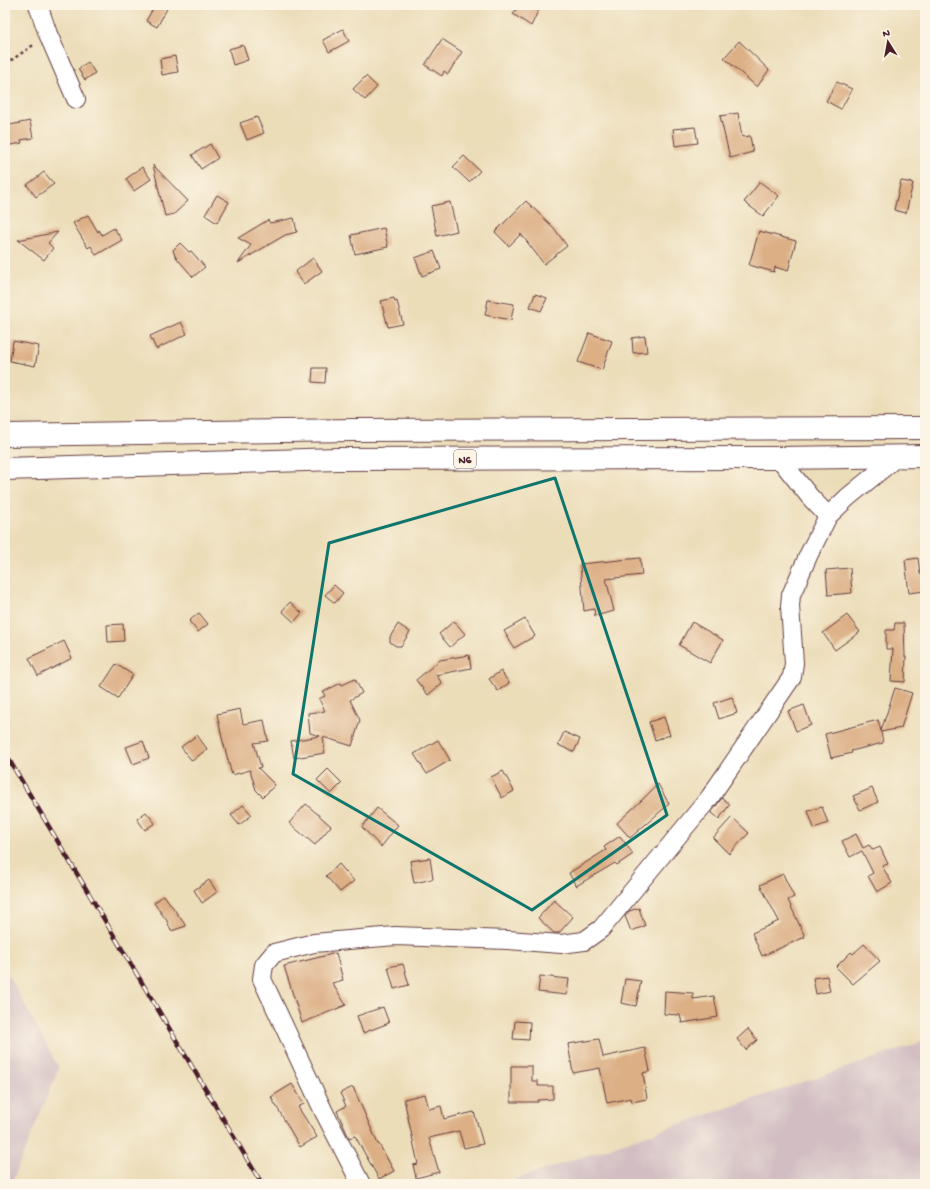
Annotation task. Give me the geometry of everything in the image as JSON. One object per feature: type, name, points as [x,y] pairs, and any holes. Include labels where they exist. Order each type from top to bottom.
[{"type":"highway","points":[[5,435],[354,430],[925,428]]},
{"type":"highway","name":"N6","points":[[5,469],[337,458],[779,458],[925,456]]},
{"type":"street","points":[[38,5],[48,34],[76,99]]},
{"type":"street","points":[[361,1184],[323,1110],[262,979],[264,965],[274,953],[314,943],[395,936],[508,940],[561,944],[584,941],[601,929],[710,797],[792,678],[794,663],[790,606],[791,595],[828,516],[848,497],[898,456]]},
{"type":"street","points":[[779,458],[810,497],[828,516]]},
{"type":"path","points":[[5,71],[10,61],[48,34]]},
{"type":"highlighted area","points":[[555,478],[667,815],[532,910],[293,774],[329,543]]},
{"type":"shaded area","points":[[5,969],[59,1068],[11,1184],[5,1184]]},
{"type":"shaded area","points":[[925,1041],[925,1184],[502,1184]]},
{"type":"building","points":[[155,5],[169,5],[157,27],[146,21]]},
{"type":"building","points":[[519,5],[541,5],[531,26],[513,14]]},
{"type":"building","points":[[343,29],[349,41],[329,52],[323,40]]},
{"type":"building","points":[[442,39],[462,52],[448,74],[444,71],[442,76],[425,65]]},
{"type":"building","points":[[739,41],[769,70],[757,87],[724,58]]},
{"type":"building","points":[[243,45],[248,60],[233,65],[229,49]]},
{"type":"building","points":[[175,56],[178,72],[162,75],[160,59]]},
{"type":"building","points":[[88,62],[95,73],[85,80],[78,69]]},
{"type":"building","points":[[366,76],[377,87],[365,100],[353,89]]},
{"type":"building","points":[[837,82],[852,89],[841,109],[826,101]]},
{"type":"building","points":[[738,113],[742,137],[750,136],[753,152],[730,158],[720,116]]},
{"type":"building","points":[[257,117],[264,133],[247,140],[240,123]]},
{"type":"building","points":[[30,121],[33,138],[21,140],[22,143],[5,146],[5,126]]},
{"type":"building","points":[[695,127],[698,143],[675,146],[673,129]]},
{"type":"building","points":[[210,144],[218,158],[201,169],[192,155]]},
{"type":"building","points":[[464,156],[480,171],[469,182],[453,167]]},
{"type":"building","points":[[153,165],[188,201],[174,214],[165,216]]},
{"type":"building","points":[[142,167],[151,179],[134,191],[126,179]]},
{"type":"building","points":[[44,172],[54,184],[36,197],[27,185]]},
{"type":"building","points":[[901,181],[913,183],[906,213],[894,210]]},
{"type":"building","points":[[760,182],[779,196],[763,216],[744,202]]},
{"type":"building","points":[[217,195],[229,202],[217,223],[205,215]]},
{"type":"building","points":[[526,201],[554,228],[567,246],[544,264],[521,234],[509,246],[495,232]]},
{"type":"building","points":[[450,202],[457,231],[437,236],[431,206]]},
{"type":"building","points":[[88,215],[98,232],[99,230],[102,235],[114,228],[122,240],[96,255],[91,246],[88,248],[73,223]]},
{"type":"building","points":[[294,218],[297,232],[285,235],[238,263],[251,245],[238,238],[268,220],[270,223]]},
{"type":"building","points":[[384,228],[388,247],[355,254],[351,235]]},
{"type":"building","points":[[759,231],[796,241],[788,271],[775,267],[774,272],[749,265]]},
{"type":"building","points":[[58,232],[48,243],[53,248],[44,260],[18,240]]},
{"type":"building","points":[[180,243],[189,252],[191,251],[205,267],[193,277],[175,256],[173,250]]},
{"type":"building","points":[[434,251],[441,269],[422,276],[415,258]]},
{"type":"building","points":[[313,258],[322,271],[304,284],[295,272]]},
{"type":"building","points":[[535,294],[547,298],[541,311],[530,307]]},
{"type":"building","points":[[394,298],[395,302],[397,301],[403,324],[388,327],[381,301]]},
{"type":"building","points":[[488,300],[514,304],[511,320],[485,315]]},
{"type":"building","points":[[181,322],[187,334],[156,349],[150,336]]},
{"type":"building","points":[[589,333],[612,341],[602,370],[578,362]]},
{"type":"building","points":[[645,336],[647,352],[633,353],[632,338]]},
{"type":"building","points":[[13,341],[39,346],[35,366],[10,361]]},
{"type":"building","points":[[313,368],[326,368],[325,383],[312,382]]},
{"type":"building","points":[[640,558],[642,575],[606,579],[614,611],[595,616],[594,609],[584,611],[580,564]]},
{"type":"building","points":[[918,558],[920,574],[925,573],[925,591],[909,593],[905,560]]},
{"type":"building","points":[[850,568],[852,593],[828,595],[826,570]]},
{"type":"building","points":[[334,585],[343,593],[335,603],[325,595]]},
{"type":"building","points":[[290,602],[302,613],[294,622],[282,611]]},
{"type":"building","points":[[199,613],[208,624],[198,632],[189,621]]},
{"type":"building","points":[[847,615],[860,632],[835,650],[823,633]]},
{"type":"building","points":[[525,619],[535,636],[514,648],[504,631]]},
{"type":"building","points":[[454,621],[465,634],[450,647],[439,634]]},
{"type":"building","points":[[692,622],[723,640],[710,663],[679,645]]},
{"type":"building","points":[[895,623],[904,623],[906,657],[905,682],[891,681],[893,649],[886,649],[886,630],[894,630]]},
{"type":"building","points":[[123,624],[124,641],[108,642],[107,625]]},
{"type":"building","points":[[398,624],[410,632],[401,646],[396,646],[390,642],[390,637]]},
{"type":"building","points":[[64,641],[72,658],[38,676],[29,658]]},
{"type":"building","points":[[469,655],[471,668],[436,675],[442,683],[428,695],[416,680],[440,660]]},
{"type":"building","points":[[116,664],[133,675],[118,698],[101,687]]},
{"type":"building","points":[[501,671],[509,683],[498,691],[489,679]]},
{"type":"building","points":[[355,679],[362,693],[350,700],[360,720],[352,746],[323,737],[325,753],[294,758],[291,741],[320,736],[310,733],[308,713],[325,711],[319,699],[325,696],[323,692],[341,683],[342,685]]},
{"type":"building","points":[[895,688],[912,693],[901,728],[881,732],[883,743],[831,758],[825,734],[878,720],[881,731]]},
{"type":"building","points":[[732,697],[737,713],[719,719],[714,703]]},
{"type":"building","points":[[804,705],[811,725],[796,731],[788,711]]},
{"type":"building","points":[[240,709],[243,724],[264,720],[268,741],[254,743],[261,767],[258,768],[275,785],[263,797],[256,790],[250,770],[232,775],[222,738],[217,714]]},
{"type":"building","points":[[664,717],[670,735],[655,740],[649,722]]},
{"type":"building","points":[[564,732],[580,739],[574,752],[558,745]]},
{"type":"building","points":[[197,735],[207,749],[192,761],[181,747]]},
{"type":"building","points":[[438,740],[450,760],[427,774],[414,754]]},
{"type":"building","points":[[143,741],[149,758],[133,764],[126,747]]},
{"type":"building","points":[[328,769],[342,783],[331,794],[317,780]]},
{"type":"building","points":[[503,771],[514,791],[502,798],[491,777]]},
{"type":"building","points":[[658,784],[669,804],[630,838],[617,823]]},
{"type":"building","points":[[872,788],[878,802],[860,810],[853,796]]},
{"type":"building","points":[[722,798],[730,804],[719,819],[711,813]]},
{"type":"building","points":[[306,804],[331,826],[315,845],[289,823]]},
{"type":"building","points":[[243,805],[252,815],[239,825],[231,815]]},
{"type":"building","points":[[822,807],[828,823],[814,828],[808,811]]},
{"type":"building","points":[[377,808],[398,825],[381,847],[362,827]]},
{"type":"building","points":[[146,812],[155,823],[145,830],[137,819]]},
{"type":"building","points":[[732,817],[749,833],[729,854],[713,838]]},
{"type":"building","points":[[856,834],[863,848],[869,845],[873,850],[880,847],[888,864],[882,866],[892,883],[877,892],[868,876],[873,873],[862,851],[850,857],[842,841]]},
{"type":"building","points":[[620,836],[633,854],[617,865],[615,863],[576,886],[569,873],[606,850],[604,847]]},
{"type":"building","points":[[430,858],[433,879],[414,883],[410,861]]},
{"type":"building","points":[[339,864],[354,881],[340,892],[326,876]]},
{"type":"building","points":[[783,874],[794,897],[788,900],[805,937],[762,956],[752,933],[779,921],[760,885]]},
{"type":"building","points":[[209,880],[217,892],[202,903],[194,890]]},
{"type":"building","points":[[164,895],[186,926],[171,931],[167,921],[154,903]]},
{"type":"building","points":[[554,900],[573,917],[559,933],[554,933],[538,918]]},
{"type":"building","points":[[639,908],[645,926],[631,931],[625,916],[629,911]]},
{"type":"building","points":[[864,944],[880,961],[853,984],[836,967],[851,952],[853,954]]},
{"type":"building","points":[[336,953],[343,980],[332,983],[346,1005],[302,1023],[284,966]]},
{"type":"building","points":[[403,964],[409,985],[394,989],[388,967]]},
{"type":"building","points":[[540,976],[569,979],[567,995],[538,992]]},
{"type":"building","points":[[827,976],[830,991],[816,994],[813,978]]},
{"type":"building","points":[[625,979],[641,981],[636,1006],[621,1003]]},
{"type":"building","points":[[665,991],[693,993],[693,999],[714,996],[718,1017],[682,1023],[680,1015],[664,1014]]},
{"type":"building","points":[[383,1007],[389,1023],[363,1033],[357,1016]]},
{"type":"building","points":[[515,1021],[530,1022],[529,1040],[513,1039]]},
{"type":"building","points":[[748,1029],[757,1040],[746,1050],[737,1039]]},
{"type":"building","points":[[599,1039],[603,1057],[645,1048],[650,1071],[643,1073],[647,1099],[632,1102],[631,1098],[607,1103],[600,1068],[573,1073],[568,1044]]},
{"type":"building","points":[[511,1066],[532,1066],[532,1081],[538,1081],[538,1086],[553,1086],[553,1099],[538,1100],[538,1102],[511,1102]]},
{"type":"building","points":[[292,1084],[304,1104],[298,1107],[317,1137],[300,1147],[271,1097]]},
{"type":"building","points":[[353,1087],[378,1144],[394,1171],[379,1179],[355,1136],[349,1138],[337,1111],[346,1106],[340,1093]]},
{"type":"building","points":[[425,1094],[429,1109],[441,1106],[444,1119],[474,1112],[483,1144],[464,1148],[459,1131],[429,1138],[439,1172],[416,1178],[413,1165],[418,1164],[404,1099]]},
{"type":"railway","points":[[5,753],[262,1184]]}]
